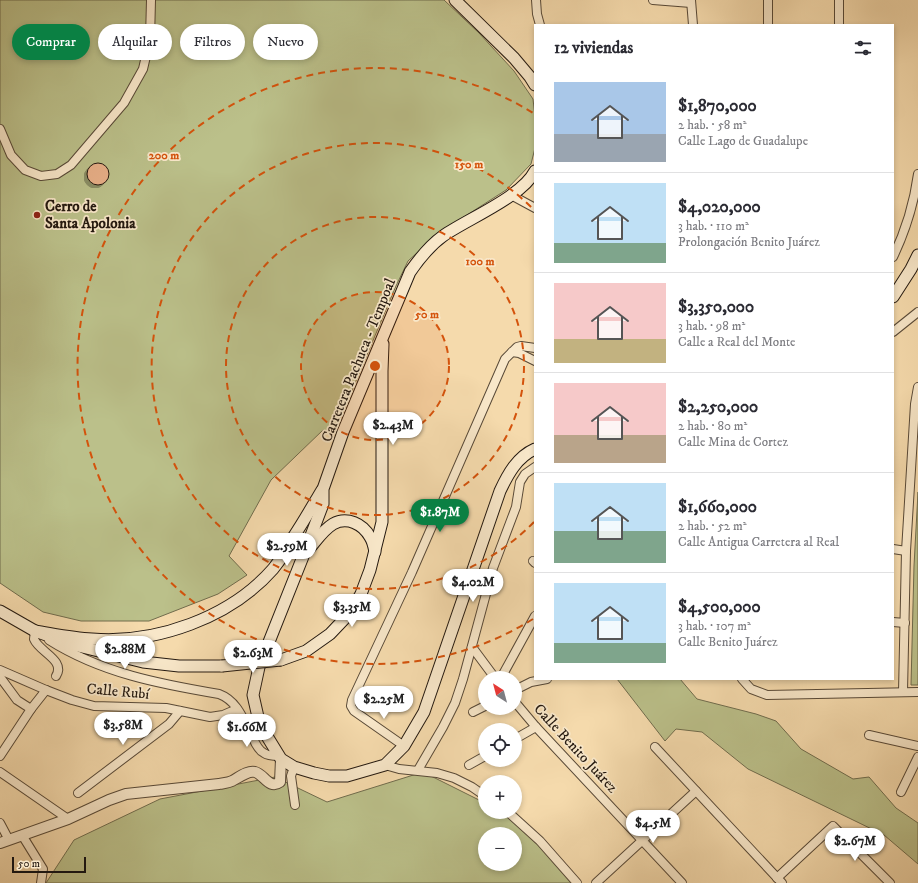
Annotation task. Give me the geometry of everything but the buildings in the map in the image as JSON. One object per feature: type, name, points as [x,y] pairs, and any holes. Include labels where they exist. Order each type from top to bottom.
[{"type":"main road","points":[[456,0],[514,58],[534,83]]},
{"type":"main road","name":"Carretera Pachuca - Tempoal","points":[[534,173],[524,185],[511,195],[442,236],[424,252],[410,272],[343,432],[323,489],[323,504],[259,667],[253,696],[262,728],[280,757],[294,767],[314,773],[329,776],[347,776],[385,765],[404,746],[424,712],[500,491],[509,473],[518,461],[534,449]]},
{"type":"main road","points":[[894,295],[918,255]]},
{"type":"main road","points":[[0,611],[35,631],[74,645],[143,662],[179,666],[222,666],[281,660],[306,651],[330,634],[350,613],[361,594],[375,553],[382,522],[383,337]]},
{"type":"main road","points":[[35,631],[92,639],[124,640],[168,632],[195,623],[223,609],[252,589],[272,570],[281,559],[323,489]]},
{"type":"main road","points":[[304,554],[326,530],[333,524],[341,521],[349,521],[358,524],[371,538],[375,553]]},
{"type":"street","points":[[0,130],[11,155],[25,170],[41,176],[57,174],[71,165],[124,103],[143,69],[150,39],[151,0]]},
{"type":"street","points":[[536,0],[540,24]]},
{"type":"street","points":[[653,0],[691,2],[692,24]]},
{"type":"street","points":[[768,0],[768,24]]},
{"type":"street","points":[[839,0],[839,24]]},
{"type":"street","points":[[894,255],[904,235],[915,197],[918,174]]},
{"type":"street","points":[[511,195],[534,207]]},
{"type":"street","points":[[894,331],[918,312]]},
{"type":"street","points":[[404,746],[354,711],[351,706],[352,700],[412,572],[505,359],[517,347],[521,346],[534,348]]},
{"type":"street","points":[[512,352],[519,353],[534,360]]},
{"type":"street","points":[[903,692],[906,550],[915,404],[918,387]]},
{"type":"street","points":[[418,770],[455,703],[493,568],[516,507],[520,482],[525,474],[534,468]]},
{"type":"street","points":[[894,549],[906,550]]},
{"type":"street","points":[[505,671],[534,618]]},
{"type":"street","points":[[894,622],[904,623]]},
{"type":"street","points":[[0,823],[4,841],[68,819],[109,800],[126,794],[219,784],[230,782],[248,772],[254,771],[268,782],[277,784],[280,782],[280,757],[263,753],[257,747],[234,703],[226,697],[219,694],[161,684],[106,668],[69,652],[35,631],[34,639],[36,644],[55,661],[58,666],[56,676]]},
{"type":"street","points":[[472,647],[491,671]]},
{"type":"street","name":"Calle Rubí","points":[[0,670],[72,700],[94,706],[166,708],[210,717],[223,715],[237,709]]},
{"type":"street","points":[[0,677],[17,700],[31,709]]},
{"type":"street","points":[[522,686],[531,682],[542,680]]},
{"type":"street","points":[[743,680],[750,689],[767,695],[918,692]]},
{"type":"street","points":[[0,756],[31,709],[46,690]]},
{"type":"street","points":[[472,712],[478,709]]},
{"type":"street","name":"Calle Benito Juárez","points":[[522,710],[682,883]]},
{"type":"street","points":[[78,793],[169,724],[180,711]]},
{"type":"street","points":[[522,734],[536,727]]},
{"type":"street","points":[[869,735],[918,746]]},
{"type":"street","points":[[655,747],[779,880],[833,826],[890,883]]},
{"type":"street","points":[[900,792],[918,757]]},
{"type":"street","points":[[469,765],[478,760]]},
{"type":"street","points":[[385,765],[399,769],[437,772],[454,778],[478,791]]},
{"type":"street","points":[[294,767],[291,776],[295,805]]},
{"type":"street","points":[[0,772],[68,819]]},
{"type":"street","points":[[596,883],[696,791]]},
{"type":"street","points":[[516,819],[540,841],[577,883]]},
{"type":"street","points":[[22,835],[43,869],[42,883]]},
{"type":"green space","points":[[0,0],[444,0],[479,33],[514,71],[533,99],[534,152],[531,164],[506,190],[439,233],[408,261],[334,433],[323,430],[271,480],[229,556],[247,575],[218,594],[149,621],[81,621],[43,612],[0,583]]},
{"type":"green space","points":[[918,492],[918,685],[911,685],[914,566]]},
{"type":"green space","points":[[618,680],[681,680],[697,699],[756,714],[776,721],[801,749],[853,779],[869,777],[896,808],[918,823],[918,864],[884,835],[748,769],[702,732],[676,729],[665,741]]},
{"type":"green space","points":[[423,772],[478,800],[478,819],[511,819],[520,827],[478,827],[478,871],[522,871],[522,829],[566,869],[576,883],[46,883],[74,840],[160,799],[275,777],[327,802]]},
{"type":"place","name":"Cerro de Santa Apolonia","points":[[37,215]]}]
